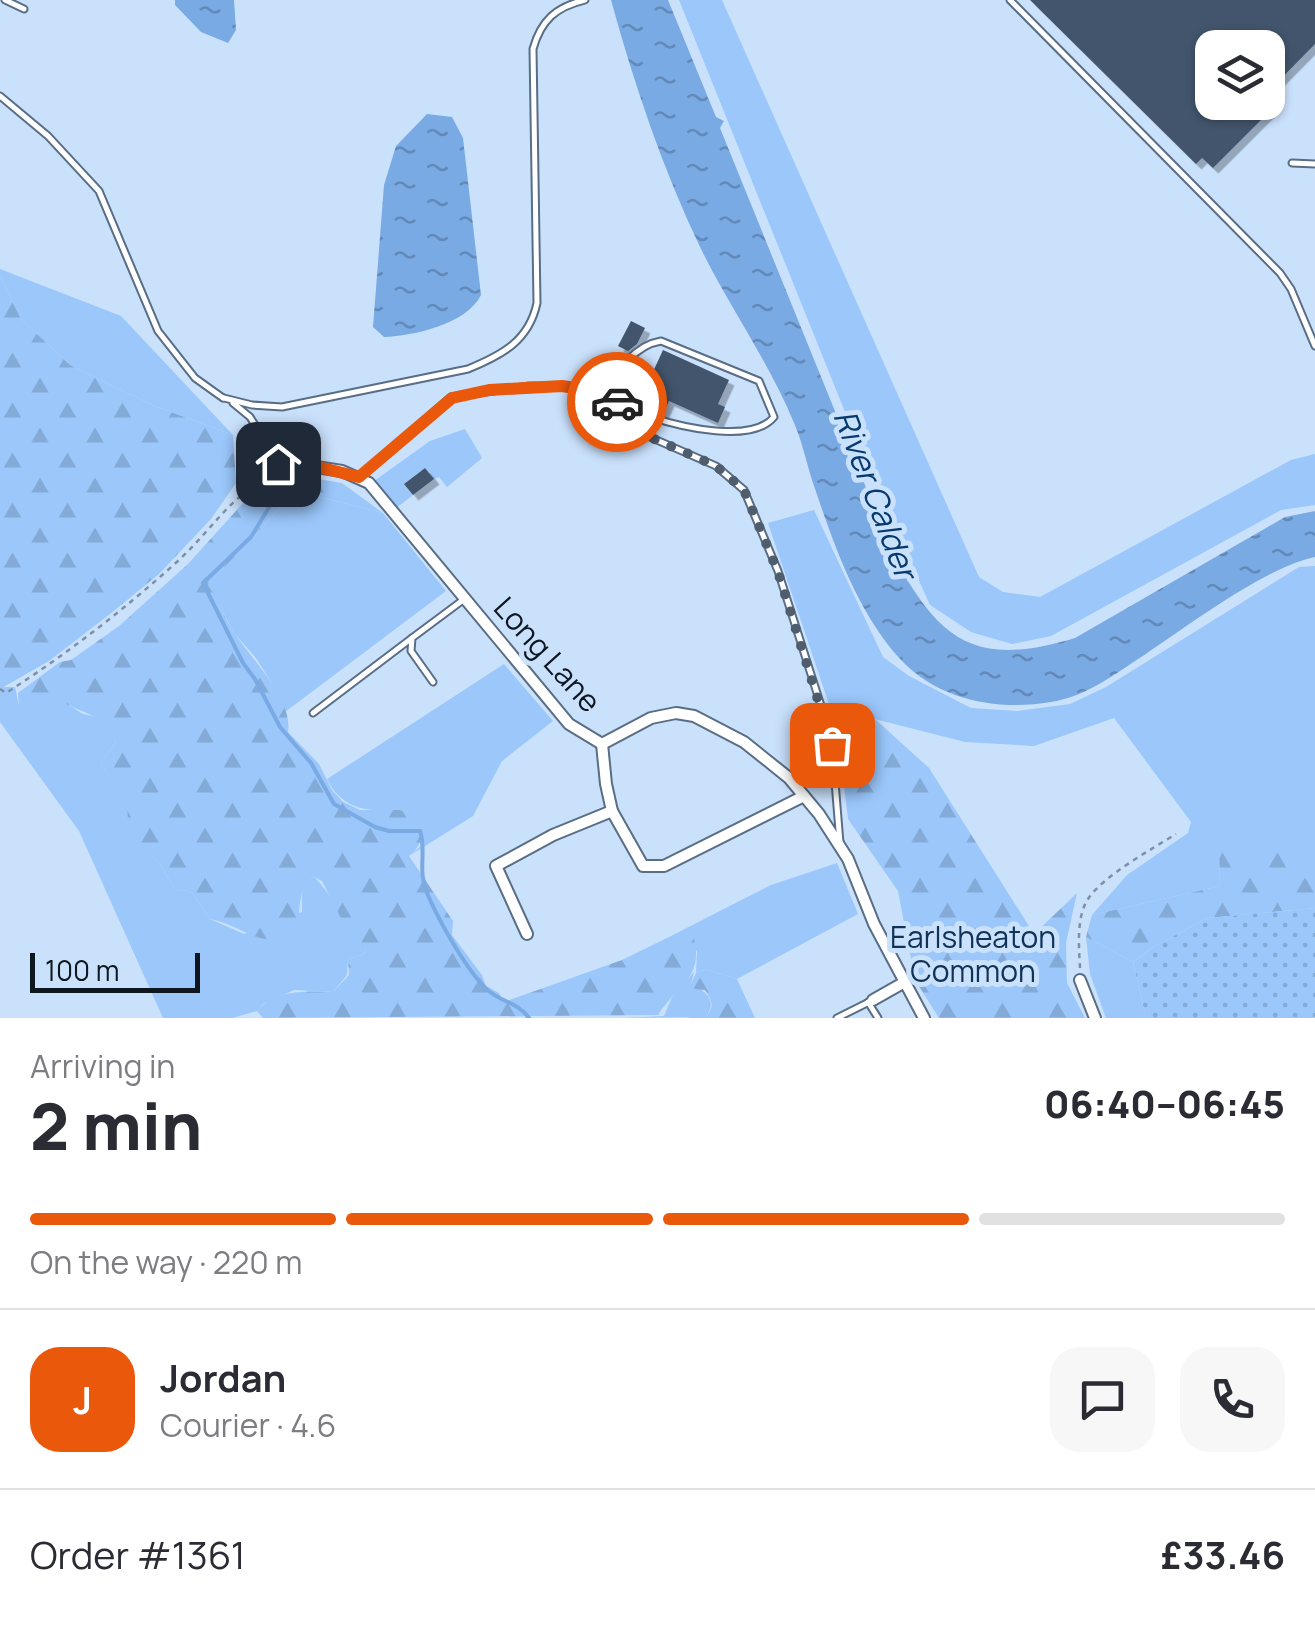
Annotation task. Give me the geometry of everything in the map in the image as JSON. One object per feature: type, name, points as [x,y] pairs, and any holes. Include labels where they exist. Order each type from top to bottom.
[{"type":"street","points":[[297,464],[359,477]]},
{"type":"street","name":"Long Lane","points":[[359,477],[379,493],[570,724],[602,744],[651,718],[676,713],[694,716],[744,742],[789,778],[840,846],[903,982],[924,1018]]},
{"type":"street","points":[[602,744],[612,812],[643,866],[664,866],[804,796]]},
{"type":"street","points":[[527,934],[496,866],[553,835],[612,812]]},
{"type":"street","points":[[1080,980],[1096,1018]]},
{"type":"street","points":[[870,1001],[903,982]]},
{"type":"lane","points":[[4,0],[24,9]]},
{"type":"lane","points":[[224,398],[282,407],[468,368],[514,346],[532,324],[537,303],[533,49],[538,30],[547,18],[586,0]]},
{"type":"lane","points":[[1010,0],[1280,273],[1291,289],[1315,346]]},
{"type":"lane","points":[[0,96],[48,136],[98,190],[158,330],[175,356],[195,378],[250,418],[278,464]]},
{"type":"lane","points":[[1292,163],[1315,164]]},
{"type":"lane","points":[[608,393],[616,372],[642,347],[661,341],[758,381],[774,417],[759,429],[730,431],[673,423],[621,407]]},
{"type":"lane","points":[[359,477],[444,401],[503,388],[562,386],[608,393],[643,434],[730,476],[744,490],[778,572],[824,715],[834,761],[840,846]]},
{"type":"lane","points":[[278,464],[297,464]]},
{"type":"lane","points":[[271,474],[278,464]]},
{"type":"lane","points":[[313,713],[465,598]]},
{"type":"lane","points":[[412,638],[411,651],[433,682]]},
{"type":"lane","points":[[837,1018],[870,1001],[878,1018]]},
{"type":"path","points":[[0,688],[6,693],[92,634],[181,558],[236,497],[271,474]]},
{"type":"path","points":[[1080,980],[1078,936],[1087,900],[1122,869],[1176,834]]},
{"type":"green space","points":[[679,0],[722,0],[979,577],[1003,592],[1040,597],[1291,460],[1315,454],[1315,505],[1281,510],[1051,636],[1012,644],[971,632],[930,605],[864,459]]},
{"type":"green space","points":[[0,269],[121,316],[233,435],[152,405],[70,365],[21,319]]},
{"type":"green space","points":[[0,276],[21,319],[70,365],[152,405],[233,435],[236,483],[211,519],[159,574],[49,661],[0,689]]},
{"type":"green space","points":[[465,429],[482,458],[447,487],[425,468],[405,483],[413,495],[395,509],[374,481],[430,441]]},
{"type":"green space","points":[[272,471],[342,483],[383,513],[296,491],[208,585],[231,628],[277,692],[288,719],[288,732],[319,764],[343,802],[360,810],[400,810],[420,818],[421,839],[409,856],[453,921],[452,935],[486,986],[499,993],[504,1002],[622,960],[684,933],[694,939],[692,973],[658,1015],[263,1018],[257,1011],[282,995],[333,992],[349,975],[348,959],[363,955],[366,950],[348,932],[322,881],[314,877],[304,887],[297,933],[284,938],[262,938],[210,919],[191,891],[175,890],[160,864],[129,835],[127,805],[101,763],[116,742],[107,726],[62,702],[34,708],[19,706],[18,693],[119,626],[188,564]]},
{"type":"green space","points":[[296,491],[383,513],[446,591],[285,712],[271,682],[234,633],[208,585]]},
{"type":"green space","points":[[814,510],[883,657],[909,676],[971,708],[1017,711],[1070,704],[1106,687],[1299,567],[1315,566],[1315,879],[1292,879],[1219,848],[1220,886],[1092,915],[1127,875],[1188,833],[1191,822],[1114,718],[1034,746],[965,742],[875,719],[837,728],[768,523]]},
{"type":"green space","points":[[504,664],[553,721],[502,761],[473,816],[409,856],[420,847],[423,833],[400,810],[357,807],[340,797],[327,779]]},
{"type":"green space","points":[[0,687],[15,687],[19,706],[62,701],[83,714],[98,717],[112,730],[116,742],[101,763],[128,805],[130,834],[160,864],[175,890],[191,891],[210,919],[244,934],[302,912],[304,887],[314,877],[366,950],[363,955],[348,959],[347,975],[333,992],[294,990],[263,1004],[257,1011],[232,1018],[163,1018],[79,831],[0,722]]},
{"type":"green space","name":"Earlsheaton Common","points":[[875,719],[929,768],[1034,934],[1077,893],[1066,943],[1067,983],[1085,1018],[939,1018],[915,980],[898,891],[848,819],[837,728]]},
{"type":"green space","points":[[1219,848],[1290,849],[1292,878],[1315,879],[1315,908],[1208,918],[1133,962],[1086,937],[1092,915],[1220,886]]},
{"type":"green space","points":[[837,863],[858,914],[737,979],[705,969],[696,973],[697,951],[673,935],[771,885]]},
{"type":"green space","points":[[1315,908],[1315,1018],[1146,1018],[1133,962],[1153,947],[1208,918]]},
{"type":"green space","points":[[1086,937],[1133,962],[1146,1018],[1106,1018],[1090,974]]},
{"type":"green space","points":[[705,969],[737,979],[755,1018],[688,1018],[696,1013],[706,1017],[711,1010],[705,990],[695,989],[691,984],[696,973]]},
{"type":"green space","points":[[694,972],[691,984],[706,993],[710,1001],[706,1017],[623,1018],[664,1016],[672,997]]},
{"type":"water","points":[[175,0],[234,0],[236,30],[228,43],[201,32],[175,5]]},
{"type":"water","name":"River Calder","points":[[611,0],[668,0],[716,117],[724,121],[720,128],[893,554],[927,608],[945,627],[986,648],[1041,647],[1075,638],[1285,517],[1315,511],[1315,557],[1246,587],[1104,681],[1062,700],[992,704],[953,694],[918,675],[872,622],[848,576],[784,400],[712,271],[674,189]]},
{"type":"water","points":[[427,114],[452,117],[463,138],[481,295],[452,321],[424,331],[384,337],[373,327],[384,185],[396,146]]},
{"type":"building","points":[[1030,0],[1315,0],[1315,44],[1285,75],[1285,30],[1195,30],[1195,120],[1261,120],[1213,168],[1202,158],[1196,164]]},
{"type":"building","points":[[631,321],[645,328],[637,344],[628,351],[618,346]]},
{"type":"building","points":[[663,350],[729,380],[718,404],[725,407],[718,423],[669,401],[663,414],[642,406],[649,391],[645,389]]},
{"type":"building","points":[[425,468],[434,479],[413,495],[404,484]]},
{"type":"waterway","points":[[285,481],[251,537],[203,583],[280,727],[311,763],[334,804],[375,827],[420,831],[424,885],[454,946],[490,992],[529,1018]]},
{"type":"way so far","points":[[617,402],[643,434],[716,466],[744,490],[778,572],[832,745]]},
{"type":"route","points":[[278,464],[314,466],[359,477],[444,401],[489,390],[529,386],[588,388],[608,393],[617,402]]}]
